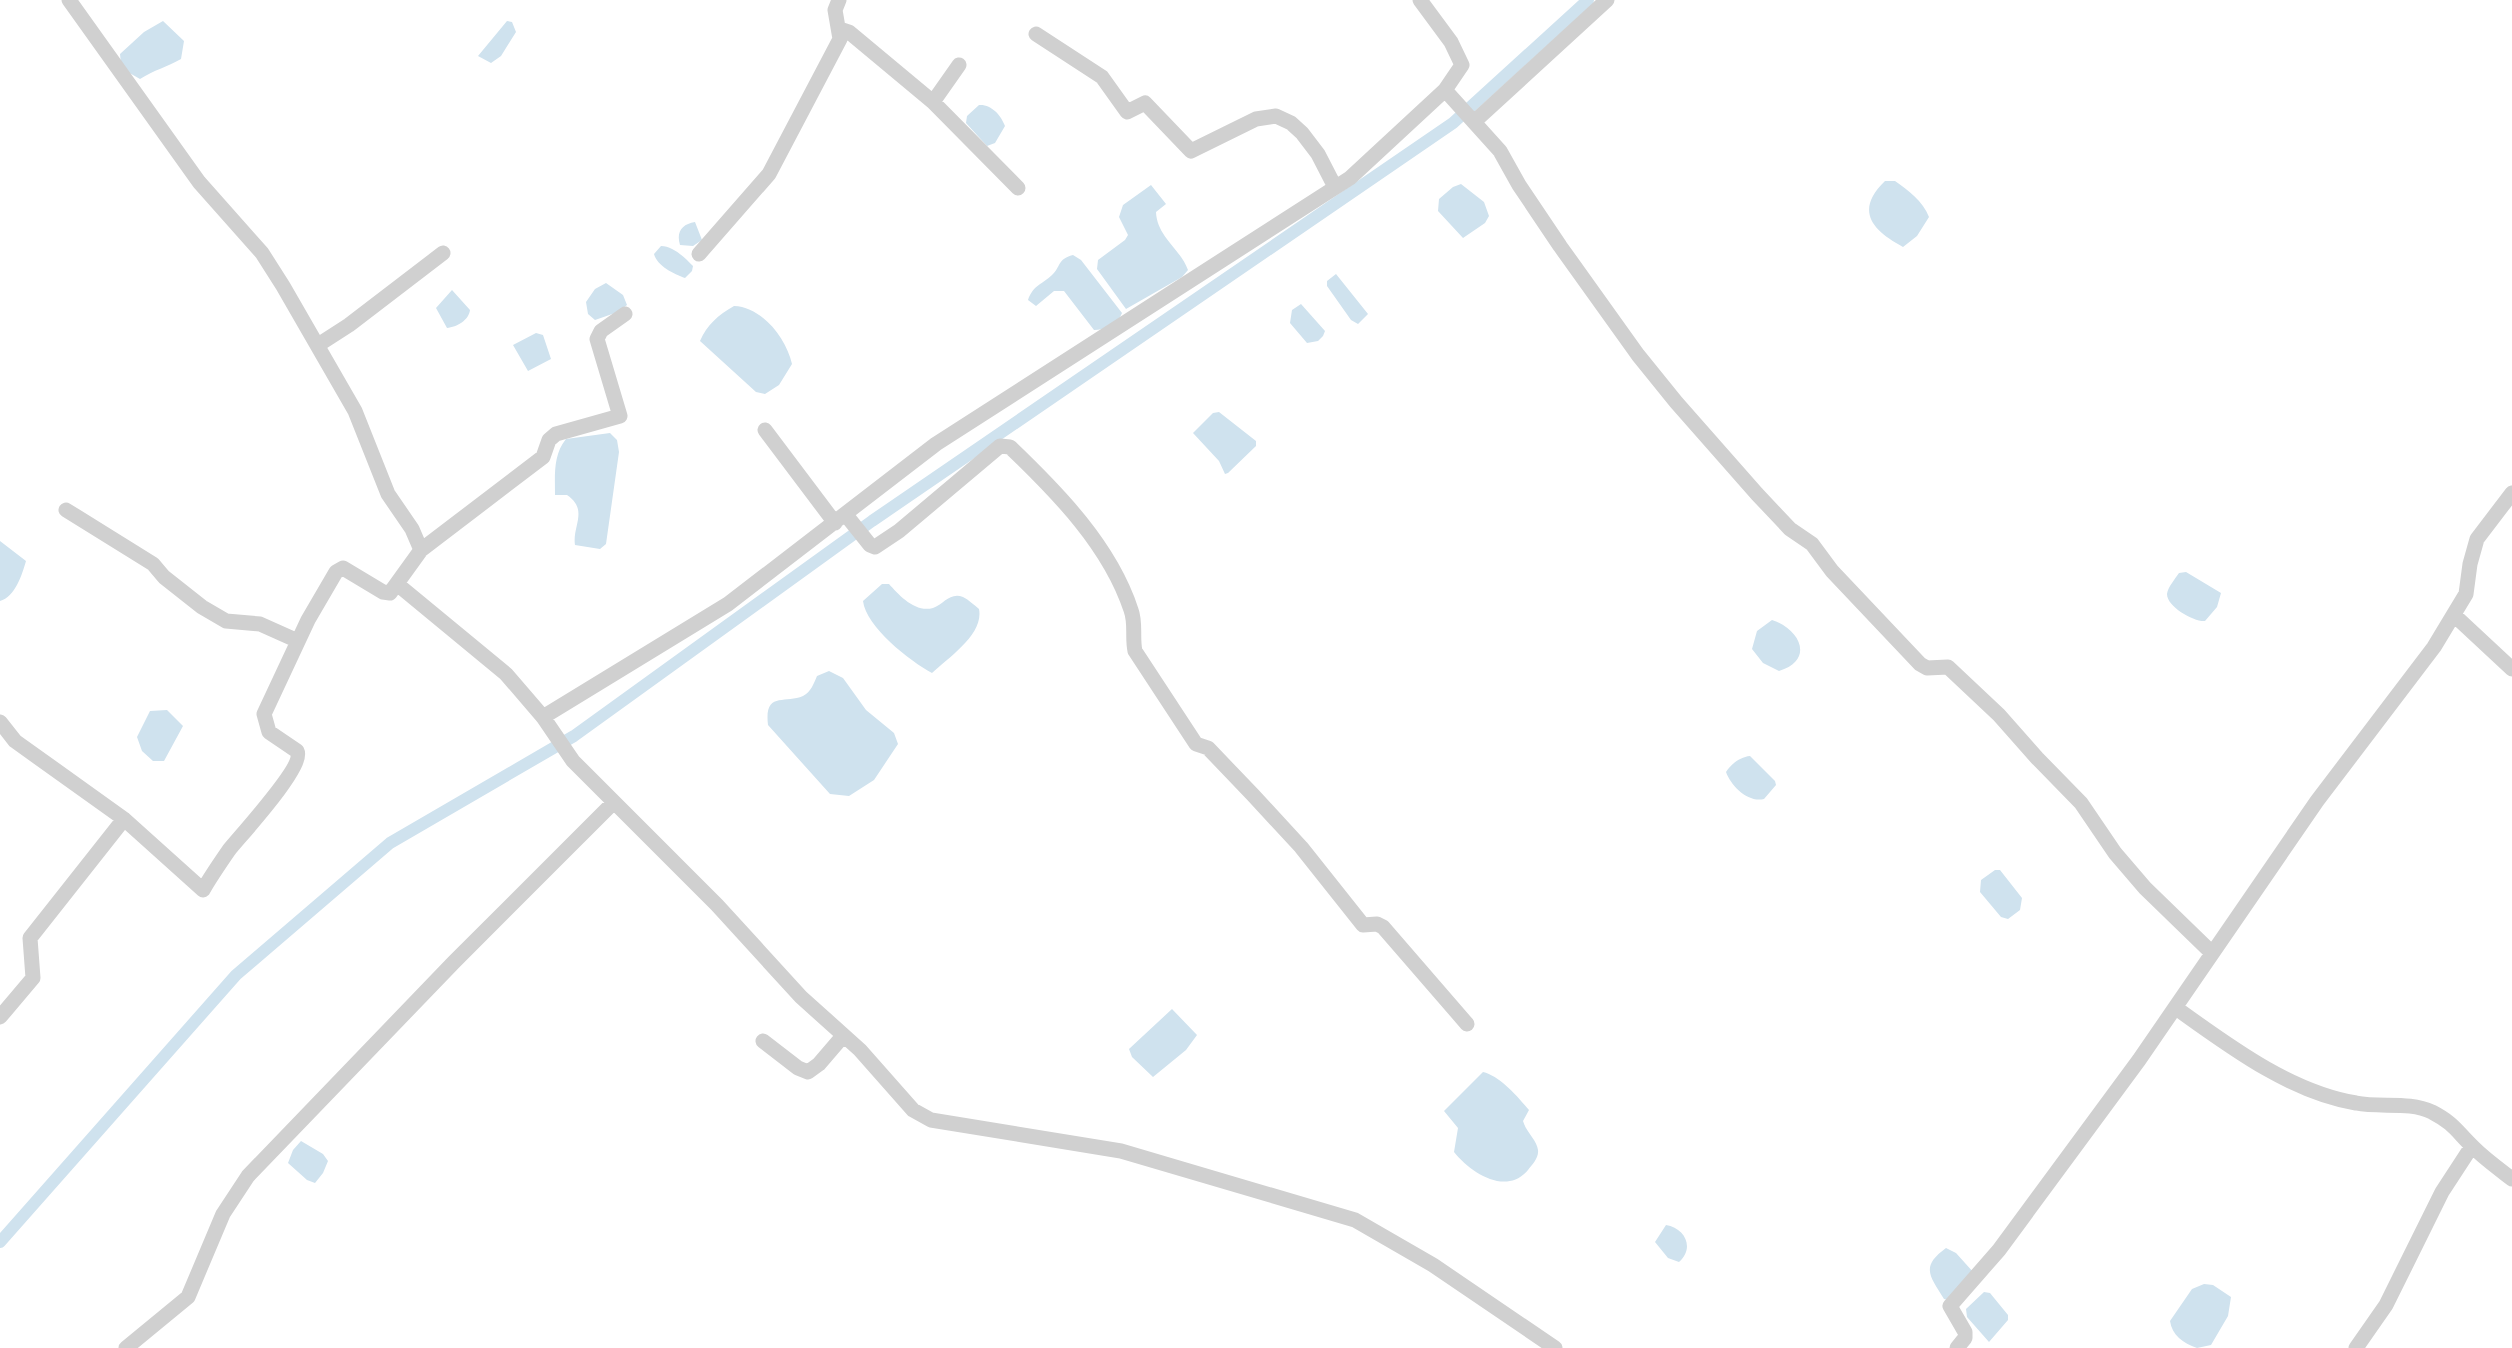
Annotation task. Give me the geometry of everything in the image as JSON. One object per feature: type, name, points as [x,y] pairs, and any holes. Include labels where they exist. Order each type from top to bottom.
[{"type":"street","points":[[69,0],[199,182],[262,253],[355,411],[388,494],[412,529],[421,550]]},
{"type":"street","points":[[699,254],[769,174],[840,39],[835,10],[839,0]]},
{"type":"street","points":[[545,720],[849,524],[936,444],[1350,177],[1450,95],[1462,65],[1451,42],[1420,0]]},
{"type":"street","points":[[1471,118],[1607,0]]},
{"type":"street","points":[[840,29],[849,32],[933,102],[1018,188]]},
{"type":"street","points":[[1036,34],[1102,77],[1127,112],[1145,103],[1191,151],[1256,119],[1276,116],[1291,123],[1317,154],[1335,187]]},
{"type":"street","points":[[933,102],[959,65]]},
{"type":"street","points":[[1450,95],[1500,151],[1560,246],[1638,355],[1757,494],[1790,529],[1812,544],[1832,571],[1920,664],[1927,668],[1948,667],[1980,695],[2081,803],[2115,853],[2145,888],[2212,953]]},
{"type":"street","points":[[318,345],[349,325],[443,253]]},
{"type":"street","points":[[0,722],[15,741],[124,819],[203,890],[228,852],[276,792],[298,760],[297,751],[269,732],[264,714],[298,641],[336,572],[343,567],[387,594],[421,550],[543,457],[549,440],[555,434],[620,416],[597,339],[601,331],[625,314]]},
{"type":"street","points":[[765,430],[849,524],[870,545],[875,547],[899,531],[1000,446],[1010,447],[1073,515],[1113,566],[1133,613],[1132,639],[1135,651],[1196,744],[1208,748],[1301,847],[1363,925],[1377,924],[1383,927],[1467,1024]]},
{"type":"street","points":[[1957,1348],[1965,1338],[1965,1332],[1950,1306],[1999,1250],[2176,1008],[2358,744],[2402,692],[2466,594],[2470,564],[2477,539],[2512,493]]},
{"type":"street","points":[[66,510],[153,564],[164,577],[201,607],[226,621],[260,624],[298,641]]},
{"type":"street","points":[[397,584],[506,674],[545,720],[573,761],[717,905],[801,997],[860,1050],[913,1110],[931,1120],[1121,1151],[1355,1220],[1432,1265],[1555,1348]]},
{"type":"street","points":[[2454,615],[2512,669]]},
{"type":"street","points":[[126,1348],[188,1297],[223,1214],[248,1176],[391,1026],[614,802]]},
{"type":"street","points":[[0,1017],[33,978],[30,938],[124,819]]},
{"type":"street","points":[[2176,1008],[2223,1042],[2304,1087],[2356,1103],[2409,1106],[2430,1111],[2454,1124],[2472,1146],[2512,1179]]},
{"type":"street","points":[[764,1041],[798,1068],[808,1072],[819,1064],[843,1036]]},
{"type":"street","points":[[2356,1348],[2386,1305],[2442,1192],[2472,1146]]},
{"type":"water","points":[[163,21],[184,41],[181,59],[140,79],[126,71],[121,64],[120,54],[144,32]]},
{"type":"water","points":[[507,21],[512,22],[516,32],[501,56],[491,63],[478,56]]},
{"type":"water","points":[[979,105],[988,106],[995,111],[1005,126],[995,143],[987,146],[966,123],[967,116]]},
{"type":"water","points":[[1885,181],[1895,181],[1910,192],[1923,206],[1929,217],[1917,236],[1903,247],[1882,234],[1871,218],[1869,210],[1871,201]]},
{"type":"water","points":[[1461,184],[1484,202],[1489,216],[1485,223],[1463,238],[1438,211],[1439,199],[1453,187]]},
{"type":"water","points":[[1151,185],[1166,204],[1156,212],[1160,229],[1180,255],[1188,270],[1182,277],[1126,309],[1097,269],[1098,260],[1125,240],[1128,235],[1119,217],[1123,205]]},
{"type":"water","points":[[695,222],[702,240],[693,246],[680,245],[681,229]]},
{"type":"water","points":[[661,246],[674,250],[693,266],[692,271],[685,278],[662,266],[656,258],[654,254]]},
{"type":"water","points":[[1073,255],[1081,260],[1122,313],[1110,326],[1094,330],[1064,291],[1054,291],[1036,306],[1028,300],[1038,285],[1055,272],[1062,261]]},
{"type":"water","points":[[1336,274],[1368,314],[1358,324],[1351,320],[1327,286],[1327,281]]},
{"type":"water","points":[[606,283],[623,295],[627,305],[618,312],[595,320],[588,314],[586,302],[595,289]]},
{"type":"water","points":[[452,290],[470,310],[462,322],[447,328],[436,308]]},
{"type":"water","points":[[1301,304],[1325,331],[1318,341],[1307,343],[1290,323],[1292,310]]},
{"type":"water","points":[[734,306],[754,312],[763,318],[778,334],[789,354],[792,364],[779,385],[765,394],[756,392],[700,341],[714,321]]},
{"type":"water","points":[[536,333],[543,335],[551,359],[528,371],[513,345]]},
{"type":"water","points":[[1219,412],[1256,441],[1256,446],[1225,474],[1219,461],[1193,433],[1213,413]]},
{"type":"water","points":[[610,433],[617,440],[619,452],[606,544],[600,549],[575,545],[577,506],[567,495],[555,495],[559,452],[566,439]]},
{"type":"water","points":[[0,541],[26,561],[14,590],[0,601]]},
{"type":"water","points":[[2186,572],[2221,593],[2217,607],[2205,621],[2182,613],[2168,599],[2167,594],[2172,583],[2179,573]]},
{"type":"water","points":[[882,584],[889,584],[908,602],[926,609],[933,608],[954,596],[963,597],[979,609],[976,627],[964,644],[932,673],[890,642],[872,622],[863,601]]},
{"type":"water","points":[[1772,620],[1790,630],[1796,637],[1800,652],[1797,660],[1779,671],[1763,663],[1752,649],[1757,631]]},
{"type":"water","points":[[829,671],[843,678],[866,710],[894,733],[898,744],[874,780],[849,796],[830,794],[768,725],[769,707],[773,703],[803,696],[810,690],[817,676]]},
{"type":"water","points":[[167,710],[183,726],[164,761],[153,761],[142,751],[137,737],[150,711]]},
{"type":"water","points":[[1750,756],[1775,781],[1776,785],[1764,799],[1758,800],[1746,796],[1732,783],[1726,772],[1736,761]]},
{"type":"water","points":[[1995,870],[2000,870],[2022,898],[2020,910],[2008,919],[2001,917],[1980,892],[1981,880]]},
{"type":"water","points":[[1172,1009],[1197,1035],[1186,1050],[1153,1077],[1132,1057],[1129,1049]]},
{"type":"water","points":[[1483,1072],[1502,1082],[1529,1110],[1523,1121],[1537,1146],[1537,1156],[1528,1170],[1519,1178],[1510,1181],[1489,1179],[1479,1174],[1454,1152],[1458,1128],[1444,1111]]},
{"type":"water","points":[[301,1141],[323,1154],[328,1161],[323,1173],[315,1183],[307,1180],[288,1163],[293,1150]]},
{"type":"water","points":[[1666,1225],[1678,1230],[1686,1239],[1686,1251],[1679,1262],[1668,1258],[1655,1242]]},
{"type":"water","points":[[1946,1248],[1956,1253],[1974,1273],[1950,1300],[1944,1299],[1930,1272],[1933,1261]]},
{"type":"water","points":[[2204,1284],[2213,1285],[2231,1297],[2228,1316],[2211,1345],[2197,1348],[2179,1338],[2170,1321],[2192,1289]]},
{"type":"water","points":[[1984,1292],[1990,1293],[2008,1315],[2008,1320],[1989,1342],[1967,1317],[1966,1309]]},
{"type":"waterway","points":[[0,1242],[236,975],[390,843],[574,736],[872,521],[1453,123],[1588,0]]}]
